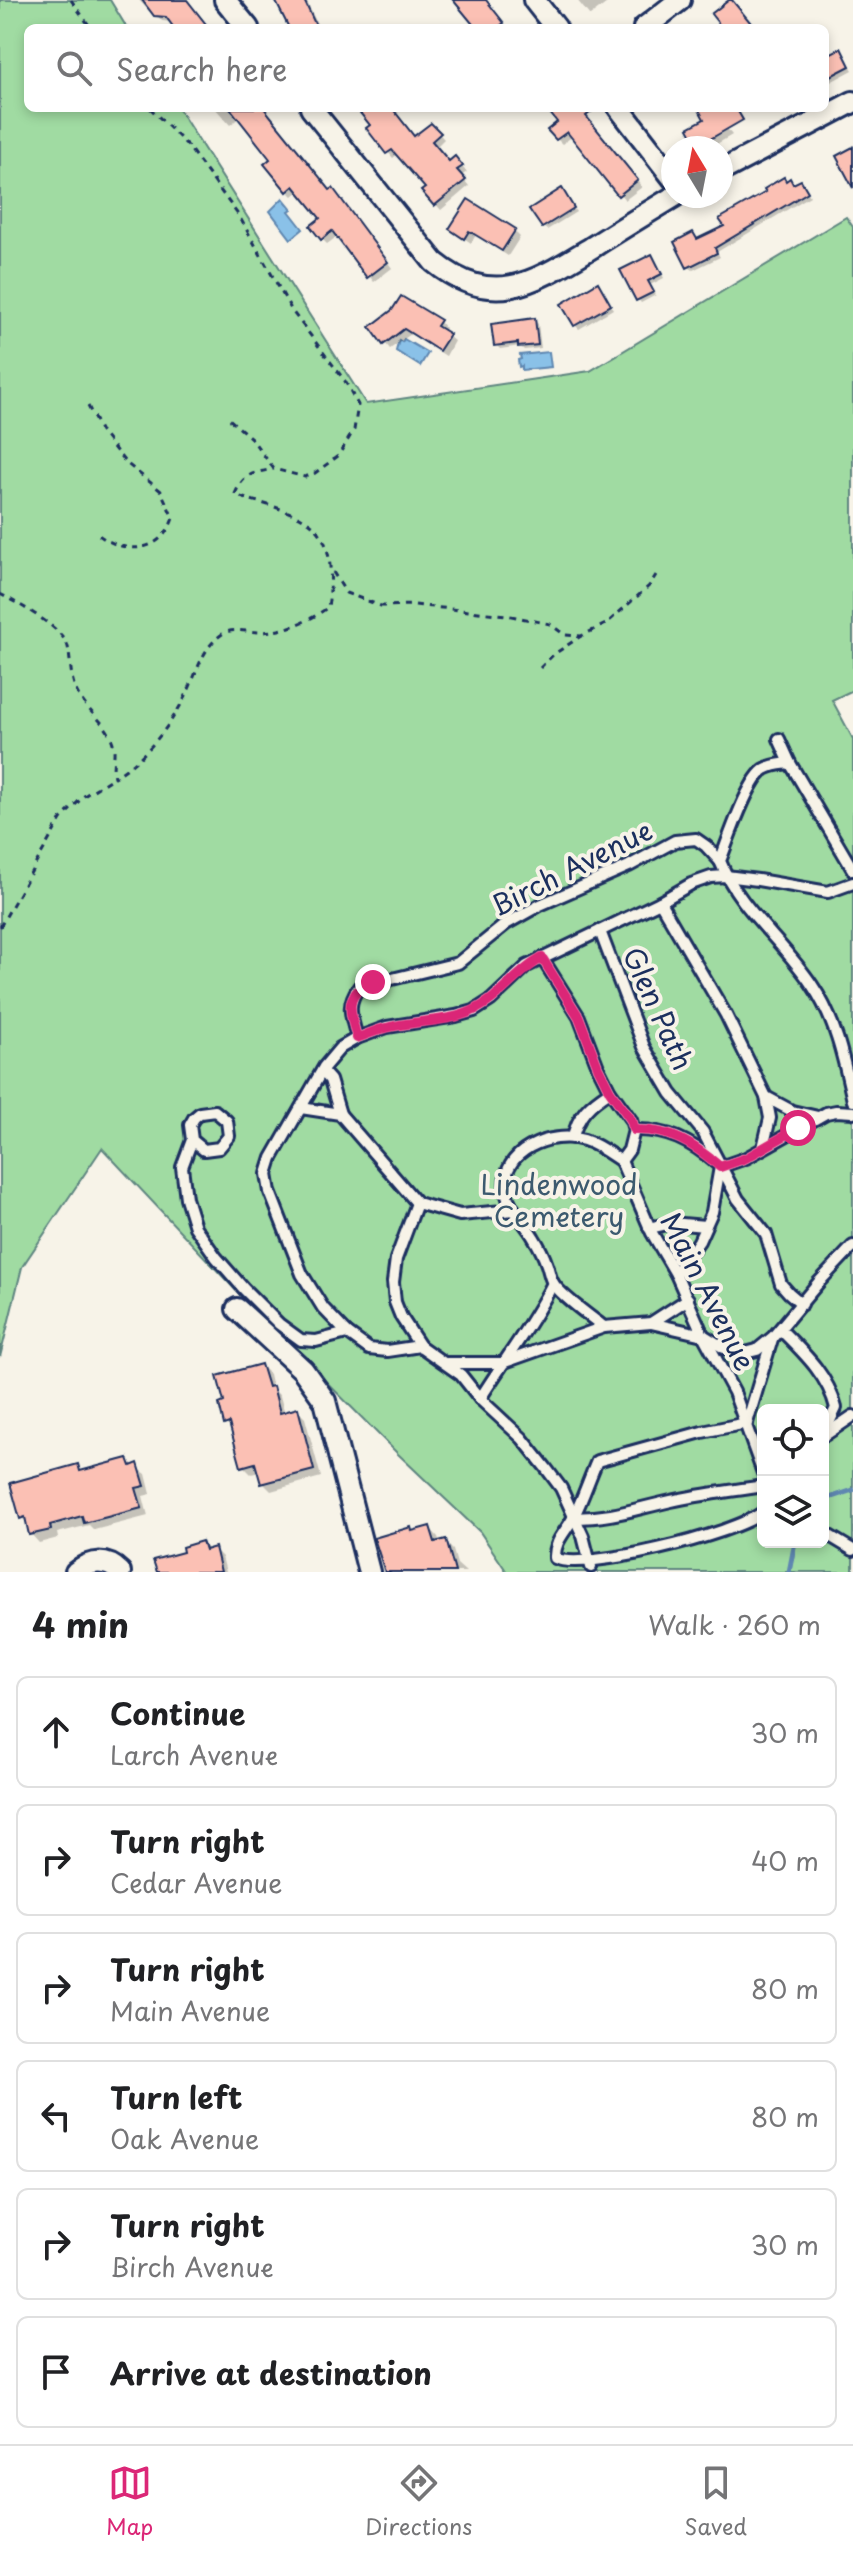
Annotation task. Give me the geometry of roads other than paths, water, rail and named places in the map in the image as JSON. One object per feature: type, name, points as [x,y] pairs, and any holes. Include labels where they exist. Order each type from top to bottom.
[{"type":"street","points":[[225,0],[245,24]]},
{"type":"street","points":[[534,0],[553,24]]},
{"type":"street","points":[[649,24],[680,0]]},
{"type":"street","points":[[733,165],[853,102]]},
{"type":"street","points":[[314,112],[434,262],[456,277],[482,286],[510,287],[536,280],[661,204]]},
{"type":"street","points":[[622,112],[661,162]]},
{"type":"street","points":[[237,1309],[303,1370],[325,1401],[369,1572]]},
{"type":"street","points":[[76,1572],[100,1562],[108,1563],[120,1572]]},
{"type":"lane","points":[[779,739],[853,870]]},
{"type":"lane","points":[[790,763],[763,770],[751,785],[720,861],[726,876],[766,930],[813,985],[828,1012],[848,1071],[853,1101]]},
{"type":"lane","name":"Birch Avenue","points":[[357,1038],[350,1009],[352,997],[359,987],[458,963],[506,924],[675,841],[696,839],[720,861]]},
{"type":"lane","points":[[420,1346],[387,1351],[369,1349],[347,1333],[323,1308],[302,1274],[270,1192],[267,1174],[272,1158],[322,1071],[340,1048],[387,1027],[474,1011],[491,1000],[527,966],[691,884],[711,877],[726,876],[828,892],[853,883]]},
{"type":"lane","points":[[660,902],[726,1015],[766,1097],[770,1118],[763,1148]]},
{"type":"lane","name":"Glen Path","points":[[600,931],[644,1047],[671,1093],[703,1132],[738,1199],[766,1234],[781,1284],[802,1304]]},
{"type":"lane","points":[[542,958],[579,1017],[610,1091],[626,1111],[634,1130],[629,1150],[621,1161],[601,1148],[573,1138],[553,1138],[531,1146],[513,1159],[506,1172],[505,1188],[514,1210],[533,1235],[553,1283],[604,1327]]},
{"type":"lane","points":[[322,1071],[330,1080],[340,1114],[417,1203],[460,1215],[514,1210]]},
{"type":"lane","points":[[573,1138],[575,1125],[582,1113],[610,1091]]},
{"type":"lane","points":[[766,1097],[792,1111],[818,1117]]},
{"type":"lane","points":[[301,1108],[340,1114]]},
{"type":"lane","points":[[192,1140],[204,1150],[219,1148],[229,1136],[227,1121],[215,1111],[200,1113],[190,1125],[192,1140],[182,1167],[186,1198],[195,1227],[216,1257],[279,1324],[301,1340],[316,1341],[347,1333]]},
{"type":"lane","points":[[720,1167],[746,1158],[818,1117],[836,1111],[853,1112]]},
{"type":"lane","points":[[634,1130],[668,1133],[700,1150],[720,1167]]},
{"type":"lane","name":"Main Avenue","points":[[621,1161],[649,1228],[676,1274],[703,1335],[734,1392],[757,1454]]},
{"type":"lane","points":[[676,1274],[699,1241],[712,1212],[720,1167]]},
{"type":"lane","points":[[417,1203],[396,1259],[393,1282],[395,1302],[420,1346],[461,1375],[480,1399],[522,1438],[561,1488],[583,1536],[591,1567]]},
{"type":"lane","points":[[649,1228],[671,1223],[705,1226]]},
{"type":"lane","points":[[445,1363],[502,1363],[604,1327],[651,1323],[703,1335],[724,1348],[745,1353],[763,1348],[853,1246]]},
{"type":"lane","points":[[480,1399],[520,1341],[553,1283]]},
{"type":"lane","points":[[651,1323],[688,1299]]},
{"type":"lane","points":[[757,1516],[743,1524],[662,1554],[591,1567],[561,1564],[555,1558],[555,1550],[573,1518],[597,1461],[747,1423],[776,1333]]},
{"type":"lane","points":[[776,1333],[801,1348],[818,1369],[836,1408],[829,1423]]},
{"type":"lane","points":[[829,1432],[853,1416]]},
{"type":"lane","points":[[573,1518],[603,1518],[669,1501],[757,1487]]},
{"type":"lane","points":[[829,1536],[853,1550]]},
{"type":"water","points":[[283,198],[303,229],[291,239],[270,211]]},
{"type":"water","points":[[404,339],[428,353],[420,366],[396,351],[399,340],[402,342]]},
{"type":"water","points":[[549,352],[551,367],[522,370],[522,366],[519,367],[520,355]]},
{"type":"waterway","points":[[829,1498],[853,1490]]},
{"type":"waterway","points":[[789,1572],[794,1548]]},
{"type":"park label","name":"Lindenwood Cemetery","points":[[559,1199]]}]
